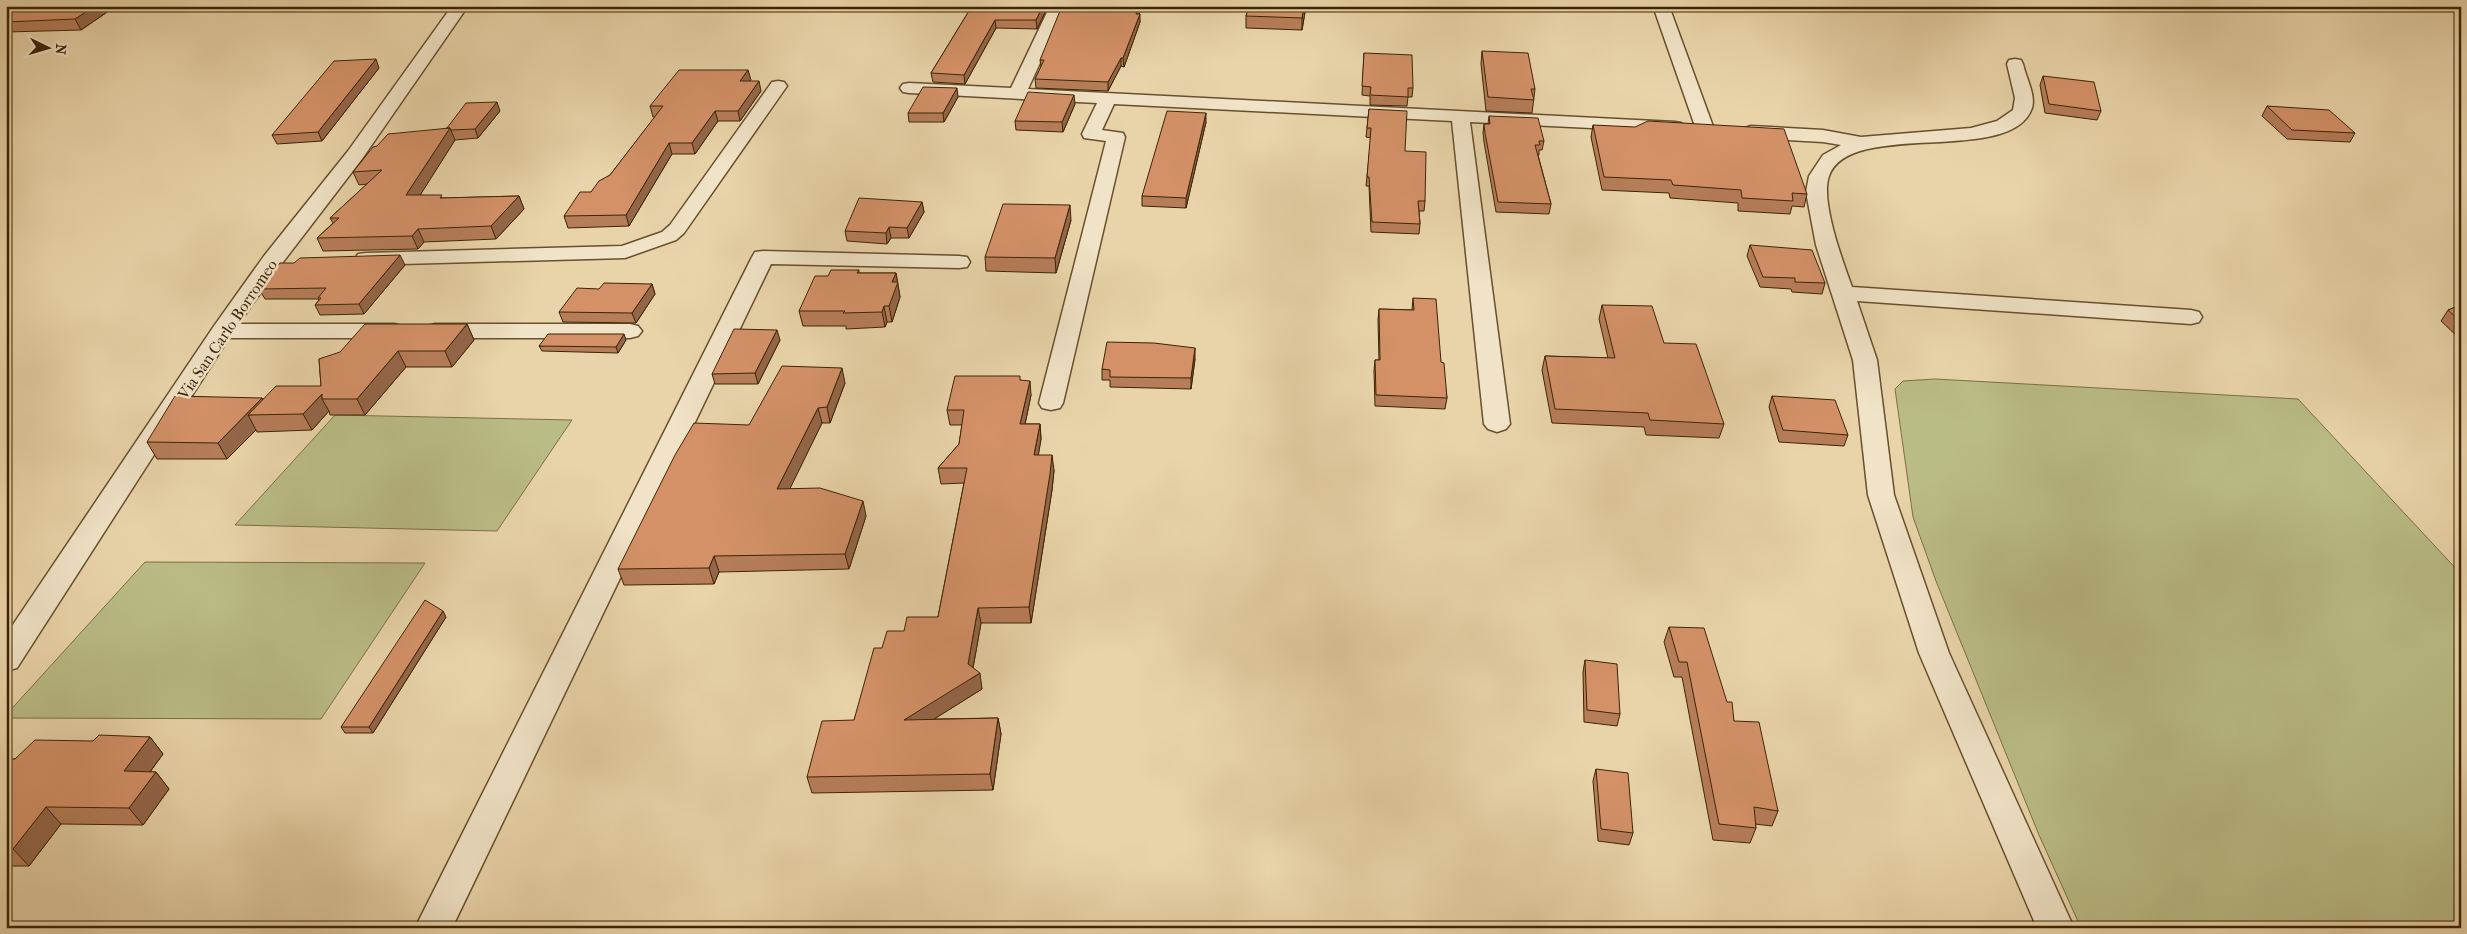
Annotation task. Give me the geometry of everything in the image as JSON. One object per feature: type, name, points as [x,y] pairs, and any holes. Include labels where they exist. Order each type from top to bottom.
[{"type":"street","name":"Via San Carlo Borromeo","points":[[6,660],[222,331],[272,261],[356,155],[460,6]]},
{"type":"street","points":[[1016,93],[1058,6]]},
{"type":"street","points":[[1661,6],[1705,129]]},
{"type":"street","points":[[909,88],[1729,130],[1823,136],[1861,143],[1971,134],[2003,126],[2021,113],[2024,103],[2014,64]]},
{"type":"street","points":[[351,259],[625,252],[669,236],[677,230],[778,86]]},
{"type":"street","points":[[1051,403],[1116,137],[1091,134],[1108,98]]},
{"type":"street","points":[[1460,115],[1497,424]]},
{"type":"street","points":[[1861,143],[1840,152],[1830,159],[1819,176],[1816,192],[1827,245],[1864,360],[1881,496],[1930,644],[2056,928]]},
{"type":"street","points":[[432,928],[469,858],[763,257],[958,262]]},
{"type":"street","points":[[272,261],[302,260]]},
{"type":"street","points":[[1843,293],[2191,317]]},
{"type":"street","points":[[222,331],[630,331]]},
{"type":"green space","points":[[1935,379],[2298,399],[2461,574],[2461,928],[2081,928],[2039,835],[1936,581],[1913,517],[1895,389],[1903,381]]},
{"type":"green space","points":[[335,415],[572,420],[497,531],[235,525]]},
{"type":"green space","points":[[145,562],[425,563],[321,719],[6,718],[6,715]]},
{"type":"building","points":[[6,6],[95,6],[75,19],[6,22]]},
{"type":"building","points":[[972,6],[1043,6],[1036,20],[995,20],[964,75],[931,73]]},
{"type":"building","points":[[1062,6],[1139,6],[1136,14],[1140,14],[1123,58],[1121,58],[1108,82],[1035,79],[1044,60],[1040,60]]},
{"type":"building","points":[[1249,6],[1304,6],[1302,18],[1246,16]]},
{"type":"building","points":[[1482,51],[1528,53],[1535,89],[1531,89],[1534,100],[1488,97]]},
{"type":"building","points":[[1364,53],[1412,55],[1413,88],[1408,88],[1408,97],[1370,95],[1371,87],[1362,86]]},
{"type":"building","points":[[376,59],[318,132],[272,135],[334,61]]},
{"type":"building","points":[[679,70],[748,70],[740,81],[759,81],[738,111],[715,111],[692,143],[669,143],[626,215],[564,216],[580,192],[591,192],[599,181],[610,175],[663,106],[650,106]]},
{"type":"building","points":[[2043,76],[2094,82],[2101,111],[2049,104]]},
{"type":"building","points":[[923,87],[957,88],[943,113],[908,113]]},
{"type":"building","points":[[1028,92],[1074,95],[1062,122],[1015,121]]},
{"type":"building","points":[[497,102],[475,129],[451,130],[447,128],[466,103]]},
{"type":"building","points":[[2267,106],[2329,110],[2355,133],[2292,130]]},
{"type":"building","points":[[1369,109],[1407,111],[1405,151],[1426,152],[1425,201],[1418,201],[1420,224],[1372,222],[1369,177],[1367,177],[1371,128],[1367,128]]},
{"type":"building","points":[[1167,111],[1206,113],[1186,198],[1142,196]]},
{"type":"building","points":[[1489,116],[1538,118],[1544,141],[1539,141],[1540,145],[1535,145],[1551,204],[1498,202],[1484,124],[1490,124]]},
{"type":"building","points":[[1648,121],[1784,129],[1807,194],[1792,193],[1793,201],[1742,198],[1741,190],[1673,185],[1671,180],[1604,177],[1593,125],[1635,127]]},
{"type":"building","points":[[450,128],[406,195],[442,195],[440,198],[519,196],[491,226],[418,229],[412,236],[317,238],[339,218],[330,218],[382,170],[353,172],[373,147],[377,146],[388,134]]},
{"type":"building","points":[[859,198],[922,202],[907,228],[889,227],[886,233],[845,231]]},
{"type":"building","points":[[1003,204],[1070,205],[1055,258],[985,257]]},
{"type":"building","points":[[1750,245],[1812,250],[1825,283],[1795,282],[1795,278],[1763,277]]},
{"type":"building","points":[[400,255],[359,304],[315,305],[326,288],[259,289],[280,263],[294,263],[300,258]]},
{"type":"building","points":[[831,270],[859,270],[857,273],[896,273],[892,282],[898,282],[889,306],[884,306],[882,312],[799,311],[815,276],[828,276]]},
{"type":"building","points":[[604,283],[652,284],[632,313],[559,312],[577,288],[599,289]]},
{"type":"building","points":[[1413,298],[1436,299],[1441,362],[1444,363],[1447,398],[1376,395],[1375,360],[1380,360],[1379,309],[1414,310]]},
{"type":"building","points":[[1602,305],[1652,306],[1664,343],[1696,344],[1724,424],[1650,420],[1648,413],[1555,409],[1545,356],[1615,358]]},
{"type":"building","points":[[2461,305],[2461,322],[2448,310]]},
{"type":"building","points":[[365,324],[467,324],[445,351],[398,351],[357,399],[322,399],[322,394],[303,414],[248,415],[276,386],[321,386],[319,359],[340,352]]},
{"type":"building","points":[[734,329],[777,330],[755,373],[712,374]]},
{"type":"building","points":[[548,334],[624,334],[616,347],[539,346]]},
{"type":"building","points":[[1107,342],[1154,343],[1195,348],[1191,378],[1110,377],[1110,370],[1102,369]]},
{"type":"building","points":[[782,366],[842,368],[827,407],[818,408],[777,489],[820,488],[863,501],[845,554],[714,556],[709,568],[618,569],[675,455],[694,423],[749,425]]},
{"type":"building","points":[[955,376],[1020,376],[1020,380],[1030,381],[1020,424],[1040,424],[1034,455],[1052,455],[1029,607],[978,608],[968,664],[980,673],[904,720],[998,718],[990,774],[807,777],[822,721],[854,720],[874,648],[882,648],[887,631],[904,631],[907,617],[938,617],[967,468],[938,468],[959,444],[964,410],[947,410]]},
{"type":"building","points":[[175,396],[262,398],[218,443],[147,442]]},
{"type":"building","points":[[1772,396],[1835,400],[1848,435],[1783,430]]},
{"type":"building","points":[[425,600],[443,611],[369,727],[341,727]]},
{"type":"building","points":[[1669,627],[1704,628],[1727,702],[1732,702],[1734,721],[1759,722],[1778,811],[1754,807],[1756,828],[1719,824],[1687,662],[1679,662]]},
{"type":"building","points":[[1585,660],[1617,664],[1620,714],[1587,710]]},
{"type":"building","points":[[99,735],[150,737],[124,771],[156,772],[129,808],[46,807],[13,849],[6,849],[6,759],[15,759],[35,740],[93,741]]},
{"type":"building","points":[[1596,769],[1628,773],[1633,833],[1601,829]]}]
